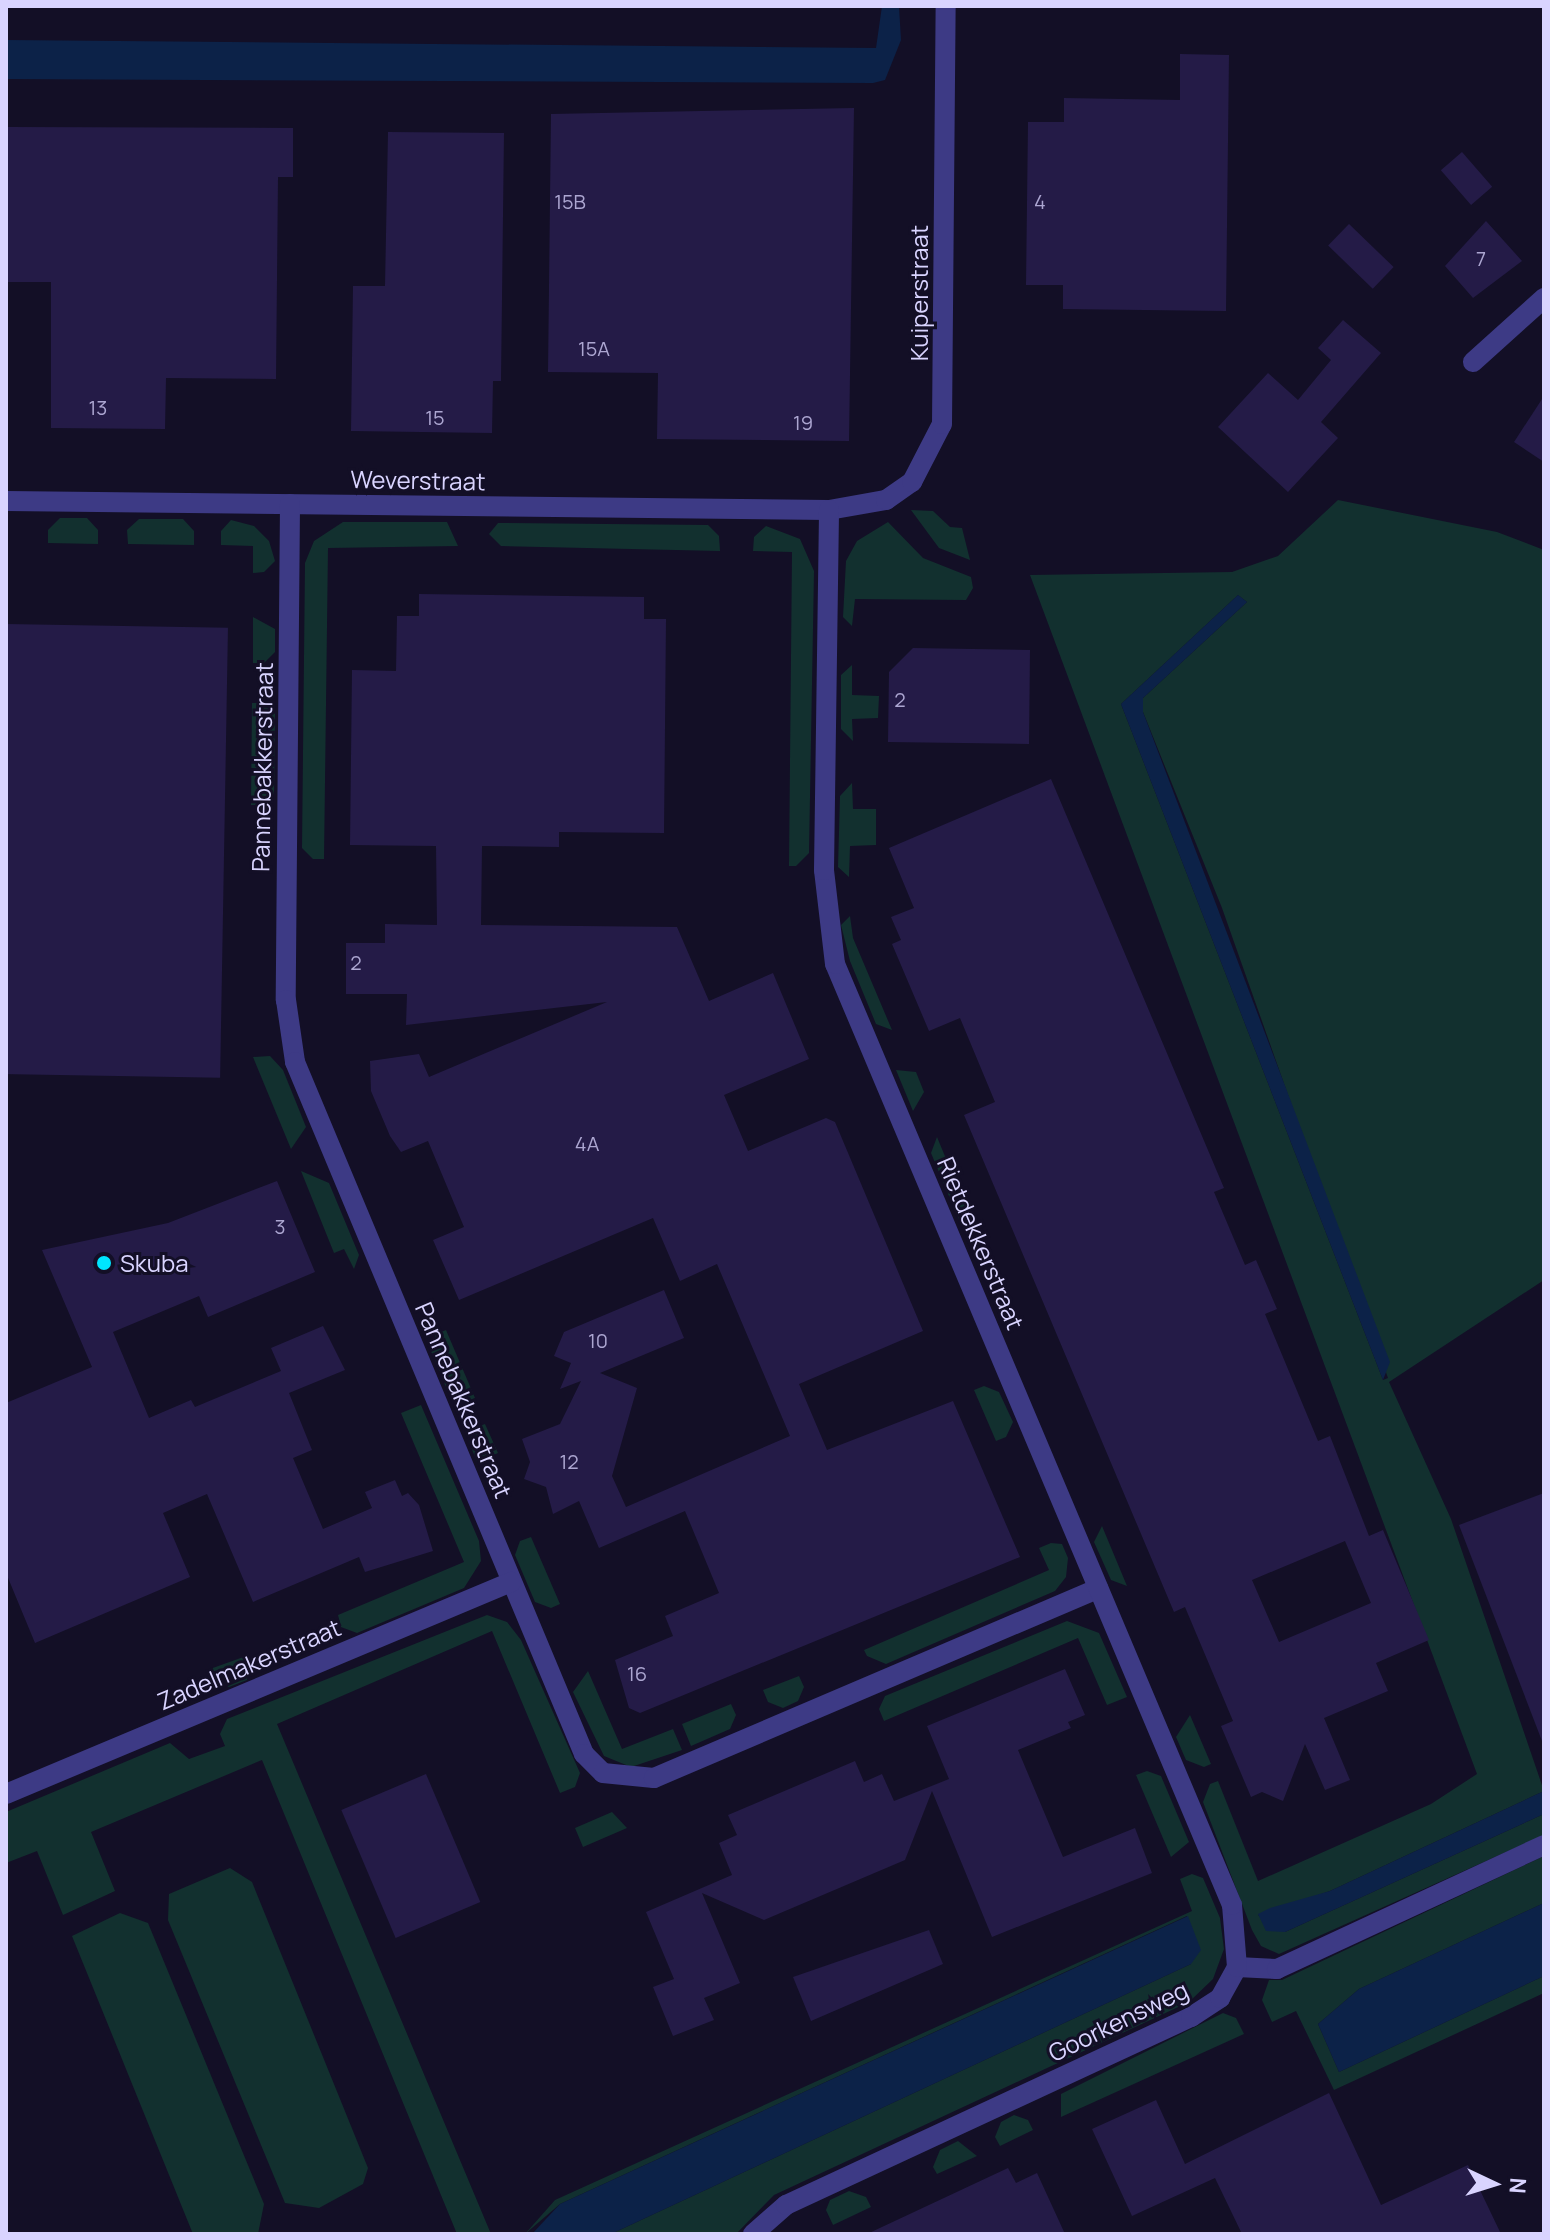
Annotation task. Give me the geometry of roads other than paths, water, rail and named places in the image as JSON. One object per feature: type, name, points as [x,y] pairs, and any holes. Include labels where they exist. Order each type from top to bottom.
[{"type":"street","name":"Kuiperstraat","points":[[829,510],[886,500],[912,482],[942,424],[946,6]]},
{"type":"street","points":[[1473,362],[1544,298]]},
{"type":"street","name":"Weverstraat","points":[[6,501],[829,510]]},
{"type":"street","name":"Pannebakkerstraat","points":[[290,504],[286,1000],[295,1062],[584,1754],[603,1773],[629,1779],[668,1772],[1098,1589]]},
{"type":"street","name":"Rietdekkerstraat","points":[[829,510],[824,870],[835,964],[1232,1905],[1237,1967]]},
{"type":"street","name":"Zadelmakerstraat","points":[[6,1794],[511,1582]]},
{"type":"street","points":[[1237,1967],[1277,1969],[1544,1845]]},
{"type":"street","name":"Goorkensweg","points":[[753,2234],[786,2205],[1191,2017],[1220,1998],[1237,1967]]},
{"type":"water","points":[[882,6],[899,6],[901,40],[885,80],[873,83],[6,79],[6,40],[876,48]]},
{"type":"water","points":[[1238,595],[1247,602],[1143,698],[1143,712],[1390,1362],[1383,1380],[1121,704]]},
{"type":"water","points":[[1544,1791],[1544,1814],[1285,1932],[1266,1931],[1258,1914],[1330,1891]]},
{"type":"water","points":[[1544,1903],[1544,1976],[1339,2072],[1318,2024],[1359,1989]]},
{"type":"water","points":[[1188,1916],[1201,1950],[1191,1964],[611,2234],[532,2234],[560,2204]]},
{"type":"place","name":"Skuba","points":[[104,1263]]}]
